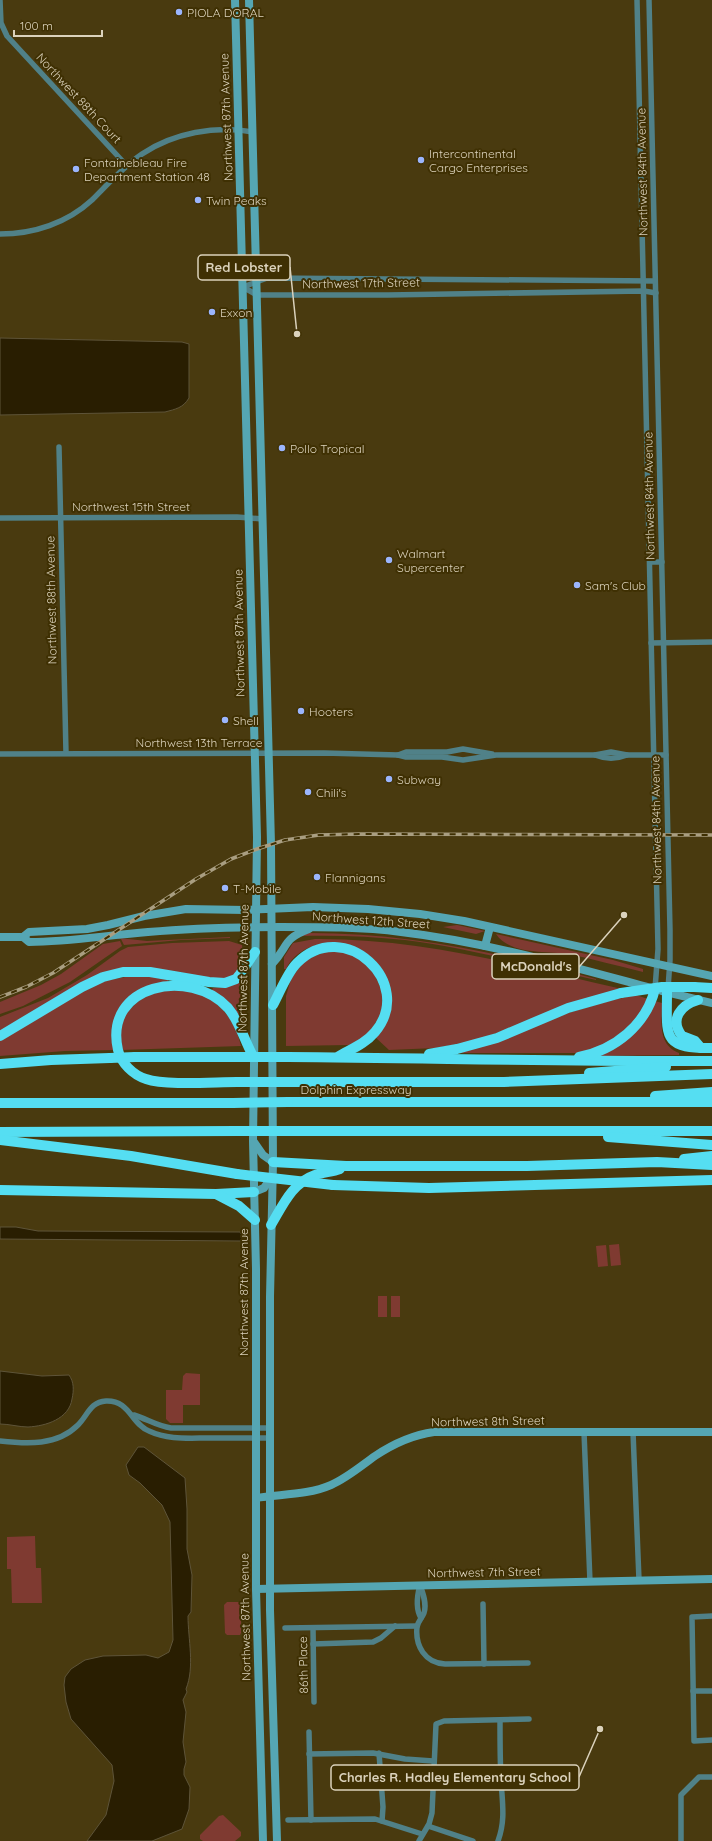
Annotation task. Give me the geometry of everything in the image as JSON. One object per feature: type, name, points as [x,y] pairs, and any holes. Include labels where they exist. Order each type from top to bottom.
[{"type":"highway","points":[[273,1006],[292,968],[313,951],[329,947],[341,947],[351,950],[368,959],[379,972],[385,988],[386,1007],[384,1016],[375,1032],[367,1040],[336,1057]]},
{"type":"highway","points":[[0,1036],[82,987],[109,975],[131,972],[150,972],[209,982],[225,983],[236,979],[255,952]]},
{"type":"highway","points":[[253,1056],[246,1044],[239,1024],[228,1009],[215,998],[198,989],[177,985],[156,987],[134,998],[124,1007],[116,1028],[116,1040],[123,1061],[138,1075],[156,1082],[504,1082],[590,1080],[712,1074]]},
{"type":"highway","points":[[408,1057],[458,1049],[497,1038],[568,1008],[621,993],[662,987],[712,988]]},
{"type":"highway","points":[[554,1060],[580,1057],[599,1052],[621,1040],[634,1028],[643,1015],[655,989]]},
{"type":"highway","points":[[667,992],[667,1026],[672,1040],[682,1047],[712,1048]]},
{"type":"highway","points":[[698,1000],[684,1006],[677,1018],[677,1023],[682,1036],[696,1041],[701,1048]]},
{"type":"highway","points":[[0,1064],[51,1060],[110,1058],[237,1057],[408,1057],[712,1061]]},
{"type":"highway","points":[[504,1082],[675,1067],[712,1061]]},
{"type":"highway","points":[[562,1102],[712,1092]]},
{"type":"highway","name":"Dolphin Expressway","points":[[0,1103],[712,1102]]},
{"type":"highway","points":[[556,1131],[648,1141],[712,1144]]},
{"type":"highway","points":[[0,1132],[712,1131]]},
{"type":"highway","points":[[0,1140],[131,1156],[237,1174],[333,1185],[397,1188],[712,1180]]},
{"type":"highway","points":[[273,1162],[346,1166],[528,1166],[656,1162],[712,1156]]},
{"type":"highway","points":[[656,1162],[712,1165]]},
{"type":"highway","points":[[271,1225],[289,1195],[302,1182],[315,1175],[335,1171],[346,1166]]},
{"type":"highway","points":[[0,1190],[216,1194],[254,1192]]},
{"type":"highway","points":[[216,1194],[239,1206],[255,1220]]},
{"type":"main road","name":"Northwest 87th Avenue","points":[[235,0],[254,753],[256,927],[253,1141],[255,1220],[256,1589],[263,1841]]},
{"type":"main road","name":"Northwest 87th Avenue","points":[[249,0],[272,909],[273,1162],[271,1225],[270,1588],[277,1841]]},
{"type":"main road","name":"Northwest 12th Street","points":[[0,937],[23,937],[29,932],[87,929],[174,910],[334,908],[387,910],[433,916],[490,927],[712,976]]},
{"type":"main road","name":"Northwest 12th Street","points":[[23,937],[29,942],[56,942],[169,930],[256,927],[313,927],[400,932],[485,946],[712,1003]]},
{"type":"main road","points":[[272,964],[280,956],[284,946],[291,937],[313,927]]},
{"type":"main road","points":[[485,946],[490,927]]},
{"type":"main road","points":[[253,1141],[265,1158],[273,1162]]},
{"type":"main road","points":[[254,1192],[264,1188],[272,1175]]},
{"type":"main road","name":"Northwest 8th Street","points":[[256,1498],[270,1495],[304,1492],[332,1485],[398,1443],[428,1433],[458,1431],[712,1432]]},
{"type":"main road","name":"Northwest 7th Street","points":[[256,1589],[712,1579]]},
{"type":"main road","points":[[262,1814],[276,1814]]},
{"type":"street","name":"Northwest 88th Court","points":[[0,0],[2,32],[128,166]]},
{"type":"street","name":"Northwest 84th Avenue","points":[[637,0],[654,755],[657,964],[655,989]]},
{"type":"street","name":"Northwest 84th Avenue","points":[[649,0],[670,966],[667,992]]},
{"type":"street","points":[[0,234],[42,229],[62,220],[82,208],[128,166],[150,149],[171,139],[198,132],[253,128]]},
{"type":"street","name":"Northwest 17th Street","points":[[243,287],[267,278],[655,281]]},
{"type":"street","points":[[243,287],[257,295]]},
{"type":"street","name":"Northwest 17th Street","points":[[257,295],[644,291],[656,293]]},
{"type":"street","name":"Northwest 88th Avenue","points":[[59,447],[66,753]]},
{"type":"street","name":"Northwest 15th Street","points":[[0,518],[263,519]]},
{"type":"street","points":[[650,562],[662,562]]},
{"type":"street","points":[[651,643],[712,642]]},
{"type":"street","name":"Northwest 13th Terrace","points":[[398,755],[406,752],[447,752],[463,749],[496,755]]},
{"type":"street","name":"Northwest 13th Terrace","points":[[0,754],[269,753],[398,755],[406,757],[442,757],[463,760],[496,755],[595,755],[611,752],[627,755],[666,755]]},
{"type":"street","points":[[0,1441],[26,1444],[52,1440],[72,1430],[82,1420],[90,1407],[102,1401],[115,1401],[120,1403],[134,1415],[146,1418],[159,1426],[171,1428],[270,1428]]},
{"type":"street","points":[[134,1415],[138,1425],[143,1429],[166,1437],[270,1438]]},
{"type":"street","points":[[584,1432],[590,1582]]},
{"type":"street","points":[[633,1432],[639,1580]]},
{"type":"street","points":[[420,1585],[417,1595],[417,1612],[421,1618],[417,1626],[419,1646],[425,1655],[434,1663],[528,1663]]},
{"type":"street","points":[[483,1604],[484,1664]]},
{"type":"street","points":[[712,1616],[692,1617],[694,1741],[712,1740]]},
{"type":"street","points":[[313,1644],[373,1642],[381,1638],[395,1626]]},
{"type":"street","points":[[285,1628],[417,1626]]},
{"type":"street","name":"86th Place","points":[[313,1628],[314,1702]]},
{"type":"street","points":[[693,1691],[712,1691]]},
{"type":"street","points":[[419,1841],[428,1826],[432,1813],[434,1728],[437,1722],[529,1719]]},
{"type":"street","points":[[498,1841],[504,1814],[501,1776],[500,1720]]},
{"type":"street","points":[[309,1732],[311,1820]]},
{"type":"street","points":[[310,1754],[378,1753],[405,1759],[433,1761]]},
{"type":"street","points":[[378,1753],[383,1807],[382,1821]]},
{"type":"street","points":[[681,1841],[681,1795],[696,1779],[701,1777],[712,1777]]},
{"type":"street","points":[[288,1820],[365,1819],[382,1821],[422,1834]]},
{"type":"street","points":[[428,1826],[473,1841]]},
{"type":"shaded area","points":[[0,338],[182,342],[189,344],[189,398],[182,406],[165,412],[0,415]]},
{"type":"shaded area","points":[[457,925],[485,931],[476,934],[443,927]]},
{"type":"shaded area","points":[[309,933],[383,937],[454,946],[525,961],[596,980],[477,952],[429,943],[365,937],[298,936]]},
{"type":"shaded area","points":[[496,934],[613,960],[643,969],[643,972],[568,954],[519,949],[502,941]]},
{"type":"shaded area","points":[[230,937],[124,945],[121,939],[113,939],[119,938],[147,941]]},
{"type":"shaded area","points":[[315,939],[393,943],[432,948],[508,963],[622,989],[474,1041],[436,1048],[389,1050],[375,1037],[380,1032],[386,976],[379,965],[369,955],[344,945],[330,943],[317,945],[304,950],[294,958],[286,969],[284,969],[284,957],[293,943]]},
{"type":"shaded area","points":[[120,941],[122,946],[70,982],[23,1006],[0,1014],[0,1002],[41,985],[61,974],[103,944]]},
{"type":"shaded area","points":[[229,941],[242,945],[243,958],[237,973],[226,980],[116,970],[0,1031],[0,1017],[48,998],[87,975],[120,951],[128,947],[172,943]]},
{"type":"shaded area","points":[[328,951],[350,952],[371,967],[383,993],[382,1012],[370,1032],[361,1039],[349,1045],[286,1046],[286,996],[291,979],[305,960]]},
{"type":"shaded area","points":[[136,975],[168,978],[168,982],[156,984],[114,1022],[112,1042],[115,1050],[65,1051],[0,1056],[0,1038],[98,982]]},
{"type":"shaded area","points":[[242,978],[244,979],[245,1023],[243,1025],[211,991],[213,988],[226,987]]},
{"type":"shaded area","points":[[174,988],[201,994],[218,1005],[233,1024],[241,1046],[121,1050],[120,1024],[123,1016],[144,996]]},
{"type":"shaded area","points":[[636,995],[648,999],[635,1022],[602,1047],[579,1053],[457,1053],[568,1013]]},
{"type":"shaded area","points":[[655,1001],[662,1003],[662,1032],[664,1038],[667,1044],[679,1053],[679,1055],[599,1056]]},
{"type":"shaded area","points":[[0,1227],[16,1227],[38,1231],[240,1232],[243,1237],[241,1241],[0,1239]]},
{"type":"shaded area","points":[[619,1244],[621,1265],[611,1266],[609,1245]]},
{"type":"shaded area","points":[[606,1245],[608,1266],[598,1267],[596,1246]]},
{"type":"shaded area","points":[[378,1296],[387,1296],[387,1317],[378,1317]]},
{"type":"shaded area","points":[[391,1296],[400,1296],[400,1317],[391,1317]]},
{"type":"shaded area","points":[[0,1371],[42,1376],[69,1375],[73,1383],[70,1406],[62,1416],[42,1425],[28,1427],[0,1424]]},
{"type":"shaded area","points":[[186,1373],[200,1374],[200,1405],[183,1405],[183,1423],[170,1423],[166,1419],[166,1390],[182,1390],[183,1376]]},
{"type":"shaded area","points":[[138,1447],[144,1447],[185,1478],[187,1549],[192,1575],[191,1612],[188,1616],[191,1662],[189,1680],[186,1689],[187,1692],[183,1700],[186,1712],[183,1742],[186,1762],[184,1775],[190,1787],[189,1809],[182,1829],[152,1841],[87,1841],[106,1815],[114,1781],[112,1765],[71,1719],[66,1702],[64,1685],[65,1677],[71,1669],[85,1660],[103,1656],[146,1655],[158,1658],[169,1652],[173,1640],[170,1522],[162,1505],[140,1483],[129,1475],[126,1465]]},
{"type":"shaded area","points":[[35,1536],[36,1568],[41,1568],[42,1603],[12,1603],[11,1569],[7,1569],[7,1537]]},
{"type":"shaded area","points":[[227,1602],[239,1602],[241,1604],[240,1635],[227,1635],[225,1633],[224,1605]]},
{"type":"shaded area","points":[[223,1815],[241,1832],[241,1836],[235,1841],[203,1841],[200,1839],[200,1835],[219,1816]]},
{"type":"railway","points":[[0,997],[26,987],[53,973],[196,879],[231,859],[285,840],[319,835],[359,834],[712,835]]},
{"type":"place","name":"PIOLA DORAL","points":[[179,12]]},
{"type":"place","name":"Intercontinental Cargo Enterprises","points":[[421,160]]},
{"type":"place","name":"Fontainebleau Fire Department Station 48","points":[[76,169]]},
{"type":"place","name":"Twin Peaks","points":[[198,200]]},
{"type":"place","name":"Exxon","points":[[212,312]]},
{"type":"place","name":"Red Lobster","points":[[297,334]]},
{"type":"place","name":"Pollo Tropical","points":[[282,448]]},
{"type":"place","name":"Walmart Supercenter","points":[[389,560]]},
{"type":"place","name":"Sam's Club","points":[[577,585]]},
{"type":"place","name":"Hooters","points":[[301,711]]},
{"type":"place","name":"Shell","points":[[225,720]]},
{"type":"place","name":"Subway","points":[[389,779]]},
{"type":"place","name":"Chili's","points":[[308,792]]},
{"type":"place","name":"Flannigans","points":[[317,877]]},
{"type":"place","name":"T-Mobile","points":[[225,888]]},
{"type":"place","name":"McDonald's","points":[[624,915]]},
{"type":"place","name":"Charles R. Hadley Elementary School","points":[[600,1729]]}]
